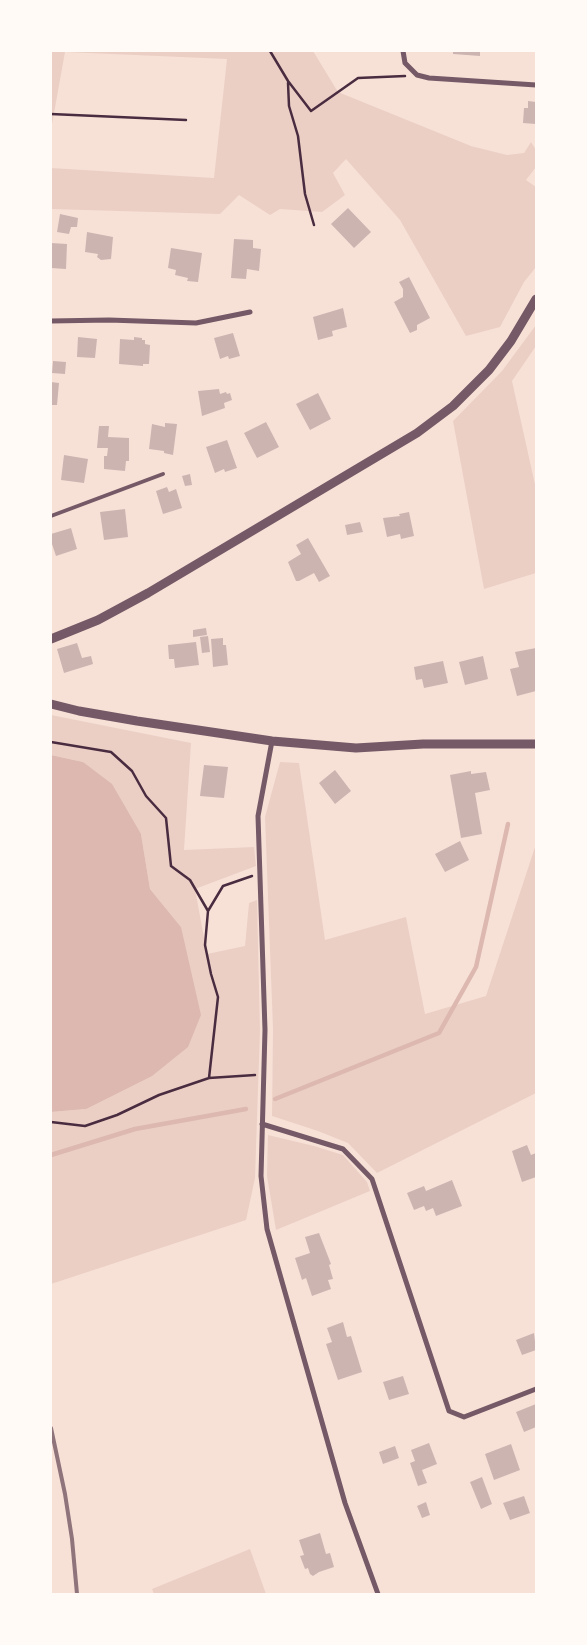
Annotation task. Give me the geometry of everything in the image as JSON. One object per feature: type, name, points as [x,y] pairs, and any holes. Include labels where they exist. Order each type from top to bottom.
[{"type":"street","points":[[402,51],[405,63],[417,75],[429,78],[536,85]]},
{"type":"street","points":[[51,639],[98,620],[148,593],[417,433],[453,406],[481,379],[498,359],[536,299]]},
{"type":"street","points":[[51,321],[196,322],[250,312]]},
{"type":"street","points":[[51,704],[146,723],[272,741],[356,748],[423,744],[536,744]]},
{"type":"street","points":[[272,741],[258,816],[265,1030],[261,1176],[267,1229],[345,1503],[378,1594]]},
{"type":"street","points":[[262,1124],[344,1149],[372,1179],[449,1411],[464,1417],[536,1389]]},
{"type":"lane","points":[[51,516],[162,474]]},
{"type":"path","points":[[270,51],[288,81],[311,111],[358,78],[417,75]]},
{"type":"path","points":[[288,81],[289,106],[298,136],[305,194],[314,225]]},
{"type":"path","points":[[51,114],[186,120]]},
{"type":"path","points":[[51,742],[111,752],[132,771],[146,796],[166,818],[172,866],[190,880],[208,911]]},
{"type":"path","points":[[210,1078],[218,997],[205,945],[208,911],[223,886],[260,872]]},
{"type":"path","points":[[51,1122],[85,1126],[159,1095],[210,1078],[264,1074]]},
{"type":"shaded area","points":[[51,51],[313,51],[338,92],[471,146],[507,155],[524,153],[531,142],[536,150],[536,167],[526,180],[536,187],[536,267],[524,282],[500,327],[466,336],[400,220],[346,159],[333,173],[345,195],[322,212],[280,209],[270,215],[239,195],[220,214],[51,209],[51,168],[214,178],[227,59],[65,52],[51,130]]},
{"type":"shaded area","points":[[536,325],[536,346],[512,381],[536,489],[536,573],[484,589],[453,421],[502,371]]},
{"type":"shaded area","points":[[51,715],[191,743],[184,850],[254,847],[256,866],[195,889],[207,954],[245,946],[249,903],[257,900],[260,1031],[255,1178],[246,1220],[51,1284],[51,1112],[86,1109],[181,927],[150,889],[141,834],[83,762],[51,755]]},
{"type":"shaded area","points":[[51,755],[83,762],[112,784],[141,834],[150,889],[181,927],[201,1015],[188,1047],[152,1076],[86,1109],[51,1112]]},
{"type":"shaded area","points":[[280,762],[299,763],[325,940],[406,917],[425,1014],[486,996],[536,844],[536,1093],[377,1173],[348,1143],[272,1116],[273,1029],[265,817]]},
{"type":"shaded area","points":[[268,1135],[343,1155],[367,1182],[370,1191],[276,1230],[267,1176]]},
{"type":"shaded area","points":[[250,1549],[266,1594],[154,1594],[152,1589]]},
{"type":"building","points":[[453,51],[480,51],[480,56],[453,54]]},
{"type":"building","points":[[528,101],[536,102],[536,124],[523,123],[524,108],[528,108]]},
{"type":"building","points":[[348,208],[371,232],[354,248],[331,224]]},
{"type":"building","points":[[60,214],[78,218],[77,227],[71,227],[69,234],[57,232]]},
{"type":"building","points":[[87,232],[113,237],[111,259],[101,260],[97,257],[98,254],[85,252]]},
{"type":"building","points":[[234,239],[253,240],[253,248],[261,249],[259,271],[247,269],[246,279],[231,278]]},
{"type":"building","points":[[51,243],[67,244],[66,269],[51,268]]},
{"type":"building","points":[[171,248],[202,253],[198,282],[187,281],[188,278],[175,275],[176,270],[168,268]]},
{"type":"building","points":[[409,277],[430,318],[417,325],[417,330],[410,333],[394,302],[403,297],[403,289],[399,282]]},
{"type":"building","points":[[343,308],[347,327],[332,331],[333,336],[318,340],[313,317]]},
{"type":"building","points":[[233,333],[240,356],[229,359],[228,356],[220,359],[214,338]]},
{"type":"building","points":[[78,337],[97,339],[95,358],[77,357]]},
{"type":"building","points":[[134,337],[142,338],[142,340],[145,340],[145,344],[150,345],[149,364],[143,364],[143,366],[119,364],[120,339],[134,340]]},
{"type":"building","points":[[53,361],[66,362],[65,374],[52,373]]},
{"type":"building","points":[[51,382],[59,383],[57,405],[51,405]]},
{"type":"building","points":[[219,389],[220,394],[230,393],[232,400],[224,403],[225,408],[202,416],[198,391]]},
{"type":"building","points":[[318,393],[331,419],[310,430],[296,404]]},
{"type":"building","points":[[266,422],[279,447],[257,458],[244,433]]},
{"type":"building","points":[[165,423],[177,424],[173,455],[164,453],[164,451],[149,449],[152,424],[165,427]]},
{"type":"building","points":[[99,426],[109,426],[108,437],[129,438],[129,461],[126,461],[125,471],[104,469],[104,456],[107,456],[108,448],[97,448]]},
{"type":"building","points":[[227,440],[237,468],[225,472],[224,469],[215,473],[206,447]]},
{"type":"building","points":[[64,455],[88,459],[84,483],[61,480]]},
{"type":"building","points":[[190,474],[192,485],[185,486],[182,476]]},
{"type":"building","points":[[167,487],[169,492],[176,489],[182,508],[163,514],[156,491]]},
{"type":"building","points":[[125,509],[128,537],[104,540],[100,512]]},
{"type":"building","points":[[409,512],[414,536],[401,539],[400,534],[387,537],[383,518],[400,516],[399,514]]},
{"type":"building","points":[[360,522],[363,532],[347,535],[345,525]]},
{"type":"building","points":[[71,528],[77,549],[56,556],[51,541],[51,534]]},
{"type":"building","points":[[308,538],[330,576],[319,582],[314,573],[296,581],[288,562],[301,554],[296,545]]},
{"type":"building","points":[[206,628],[207,635],[193,637],[193,630]]},
{"type":"building","points":[[208,636],[210,652],[202,653],[200,637]]},
{"type":"building","points":[[223,638],[223,645],[226,645],[228,665],[213,667],[211,639]]},
{"type":"building","points":[[196,642],[199,665],[175,668],[174,659],[169,659],[168,645]]},
{"type":"building","points":[[77,643],[82,658],[91,656],[93,664],[64,673],[57,649]]},
{"type":"building","points":[[536,648],[536,691],[517,696],[510,669],[519,667],[515,652]]},
{"type":"building","points":[[483,656],[488,679],[465,685],[459,662]]},
{"type":"building","points":[[443,661],[448,683],[424,688],[422,679],[416,680],[414,667]]},
{"type":"building","points":[[204,765],[228,767],[224,798],[200,796]]},
{"type":"building","points":[[335,770],[351,791],[335,804],[319,783]]},
{"type":"building","points":[[471,771],[471,774],[486,772],[490,790],[475,793],[482,834],[461,838],[450,775]]},
{"type":"building","points":[[460,841],[469,860],[445,872],[435,854]]},
{"type":"building","points":[[527,1145],[531,1155],[536,1153],[536,1177],[522,1182],[512,1151]]},
{"type":"building","points":[[452,1180],[462,1206],[436,1216],[433,1208],[426,1211],[424,1206],[414,1210],[407,1193],[424,1186],[426,1191]]},
{"type":"building","points":[[319,1233],[331,1264],[329,1265],[333,1279],[328,1280],[331,1289],[312,1296],[306,1278],[302,1280],[295,1258],[310,1253],[305,1237]]},
{"type":"building","points":[[343,1322],[347,1337],[351,1336],[362,1372],[338,1380],[326,1344],[332,1342],[327,1328]]},
{"type":"building","points":[[534,1333],[536,1350],[522,1355],[516,1340]]},
{"type":"building","points":[[403,1376],[409,1394],[389,1400],[383,1382]]},
{"type":"building","points":[[536,1404],[536,1427],[524,1432],[516,1412]]},
{"type":"building","points":[[429,1443],[437,1464],[422,1470],[427,1483],[418,1486],[410,1463],[415,1461],[411,1450]]},
{"type":"building","points":[[511,1444],[520,1470],[494,1480],[485,1454]]},
{"type":"building","points":[[395,1446],[399,1458],[383,1464],[379,1452]]},
{"type":"building","points":[[482,1477],[492,1504],[481,1509],[470,1482]]},
{"type":"building","points":[[524,1496],[530,1513],[510,1520],[503,1503]]},
{"type":"building","points":[[426,1502],[430,1515],[422,1518],[417,1506]]},
{"type":"building","points":[[320,1533],[326,1554],[330,1553],[334,1567],[313,1576],[308,1568],[305,1569],[300,1556],[304,1555],[299,1540]]},
{"type":"waterway","points":[[275,1099],[439,1033],[476,967],[508,824]]},
{"type":"waterway","points":[[51,1155],[135,1129],[246,1109]]},
{"type":"railway","points":[[51,1428],[65,1494],[72,1539],[77,1594]]}]
